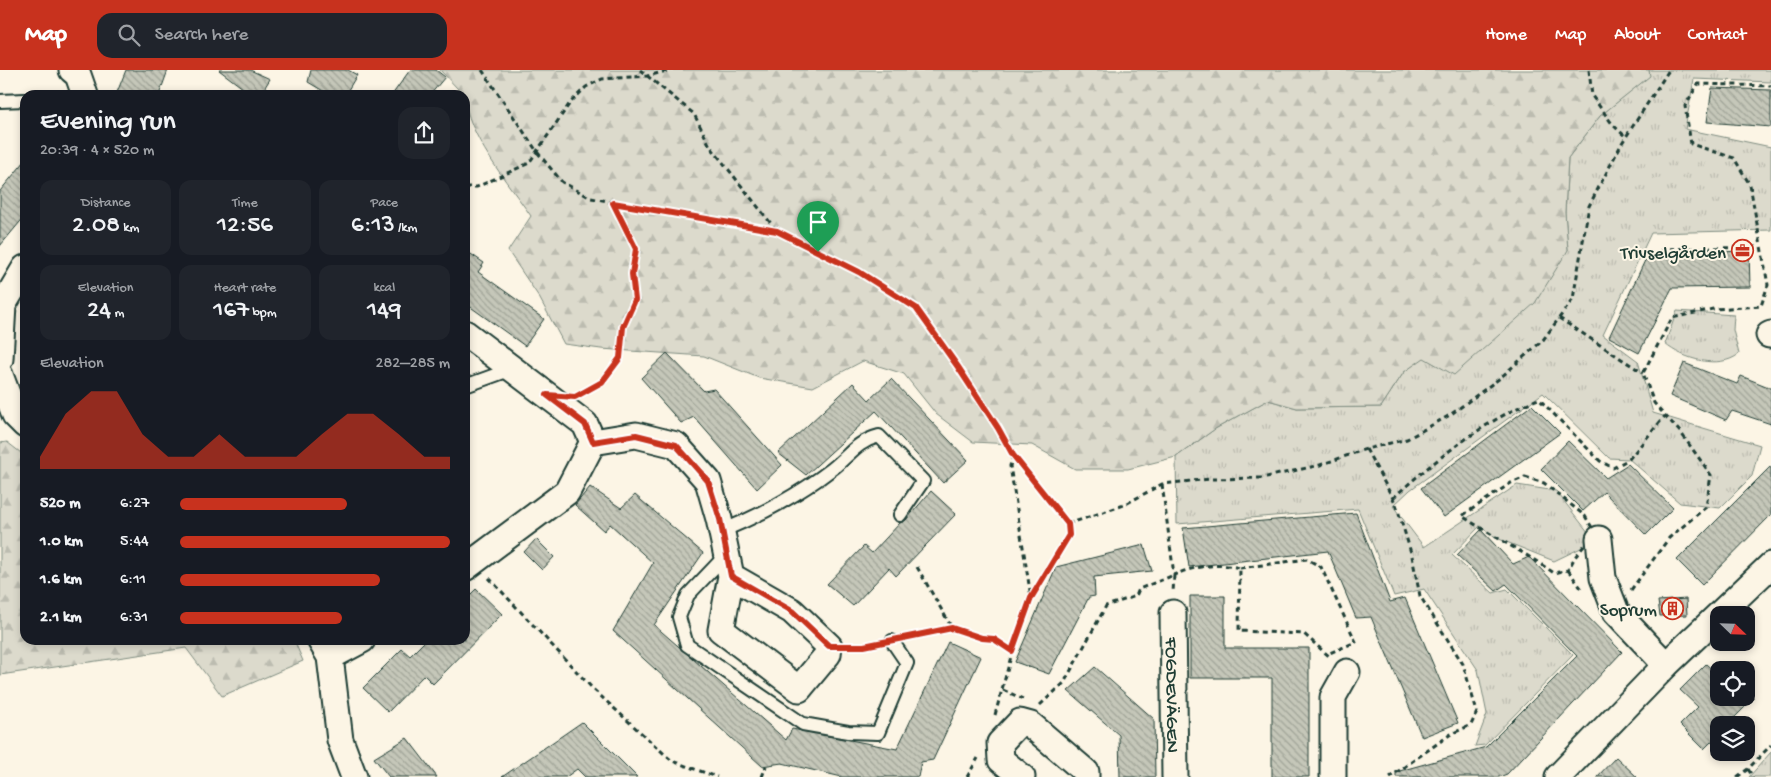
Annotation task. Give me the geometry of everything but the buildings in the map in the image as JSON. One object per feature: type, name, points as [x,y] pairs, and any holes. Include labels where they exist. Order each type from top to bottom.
[{"type":"street","points":[[72,70],[78,75],[84,90]]},
{"type":"street","points":[[0,359],[3,305],[20,276]]},
{"type":"street","points":[[470,338],[585,424],[593,442]]},
{"type":"street","points":[[0,375],[15,415],[20,420]]},
{"type":"street","points":[[593,442],[636,435],[676,445],[708,481],[726,554],[721,630],[799,690],[828,654],[829,646],[726,554]]},
{"type":"street","points":[[470,565],[567,492],[593,442]]},
{"type":"street","points":[[1599,539],[1603,578],[1616,612],[1666,665]]},
{"type":"street","points":[[1558,777],[1666,665],[1771,565]]},
{"type":"street","name":"FOGDEVÄGEN","points":[[1173,613],[1175,777]]},
{"type":"street","points":[[339,645],[325,648],[340,740],[354,777]]},
{"type":"street","points":[[1332,777],[1331,723],[1333,697],[1347,672]]},
{"type":"street","points":[[1022,777],[1001,760],[1000,743],[1020,722],[1031,726],[1086,772],[1086,777]]},
{"type":"lane","points":[[0,101],[20,100]]},
{"type":"lane","points":[[470,384],[512,369]]},
{"type":"lane","points":[[892,641],[907,663],[878,732],[848,732],[803,724],[687,645],[679,617],[688,595],[726,554],[752,519],[832,469],[864,440],[879,436],[923,481],[900,515]]},
{"type":"path","points":[[482,70],[538,153],[562,182],[591,198],[777,231],[859,272],[916,308],[963,374],[1013,455],[1068,524],[1069,535],[1031,598],[1012,651],[994,717]]},
{"type":"path","points":[[640,70],[694,114],[710,146],[777,231]]},
{"type":"path","points":[[647,70],[647,76]]},
{"type":"path","points":[[470,187],[477,188],[529,163],[538,153],[570,103],[586,87],[602,79],[647,76],[671,70]]},
{"type":"path","points":[[1589,70],[1592,96],[1613,125],[1626,137]]},
{"type":"path","points":[[1068,524],[1124,504],[1162,484],[1211,479],[1262,478],[1320,465],[1366,448],[1407,439],[1450,415],[1500,378],[1536,346],[1573,299],[1589,206],[1626,137],[1669,70]]},
{"type":"path","points":[[1643,373],[1672,318],[1713,309],[1761,306],[1768,284],[1750,185],[1734,158],[1692,144],[1685,106],[1698,84],[1771,86]]},
{"type":"path","points":[[547,395],[575,397],[602,382],[620,358],[623,327],[635,300],[632,274],[636,249],[613,203]]},
{"type":"path","points":[[1661,249],[1760,247]]},
{"type":"path","points":[[1559,318],[1643,373],[1654,403],[1681,433],[1711,475],[1706,507],[1669,538],[1616,612]]},
{"type":"path","points":[[1392,498],[1445,455],[1518,406],[1539,400],[1600,461],[1613,468],[1629,459],[1665,416]]},
{"type":"path","points":[[1366,448],[1392,498],[1412,556],[1420,596],[1463,664],[1477,712],[1471,726],[1451,734],[1390,777]]},
{"type":"path","points":[[1013,455],[1010,466],[1031,598]]},
{"type":"path","points":[[1525,477],[1544,483],[1585,516],[1599,539],[1589,540],[1575,557],[1568,570],[1554,573],[1526,553],[1494,537],[1462,516],[1511,483],[1525,477]]},
{"type":"path","points":[[1162,484],[1174,575],[1173,613]]},
{"type":"path","points":[[1031,726],[1038,707],[1064,683],[1106,606],[1136,596],[1138,589],[1189,568],[1228,565],[1240,568],[1307,559],[1321,566],[1356,642],[1327,654]]},
{"type":"path","points":[[470,565],[594,690],[672,761],[717,777]]},
{"type":"path","points":[[917,567],[952,628]]},
{"type":"path","points":[[1240,568],[1239,630],[1304,634],[1347,672]]},
{"type":"path","points":[[829,646],[864,646],[952,628],[982,638],[994,639],[1012,651]]},
{"type":"path","points":[[1737,777],[1748,769],[1771,745]]},
{"type":"path","points":[[967,777],[982,752]]},
{"type":"path","points":[[762,777],[766,766]]},
{"type":"path","points":[[1748,769],[1753,777]]},
{"type":"green space","points":[[440,70],[1649,70],[1650,76],[1600,116],[1568,158],[1565,212],[1568,250],[1535,303],[1454,375],[1424,358],[1404,372],[1381,407],[1297,408],[1268,400],[1215,429],[1176,457],[1128,469],[1075,469],[1032,445],[973,442],[936,414],[904,374],[863,361],[813,387],[759,378],[704,356],[601,349],[564,344],[539,297],[508,251],[531,216],[500,174],[480,142],[470,119],[470,90],[458,89]]},
{"type":"green space","points":[[1649,70],[1771,70],[1771,82],[1694,79],[1685,129],[1771,147],[1771,230],[1651,233],[1603,335],[1638,361],[1653,413],[1760,445],[1752,476],[1720,508],[1680,503],[1629,459],[1609,458],[1543,393],[1410,490],[1393,506],[1424,547],[1517,485],[1556,491],[1592,537],[1583,547],[1554,561],[1494,537],[1480,526],[1452,555],[1493,593],[1507,589],[1573,655],[1485,745],[1475,746],[1487,714],[1478,670],[1424,589],[1394,596],[1358,509],[1177,524],[1176,457],[1215,429],[1268,400],[1297,408],[1381,407],[1404,372],[1568,250],[1565,212],[1568,158],[1600,116],[1649,76]]},
{"type":"green space","name":"Trivselgården","points":[[1677,311],[1734,315],[1733,330],[1739,354],[1731,359],[1722,361],[1701,361],[1681,354],[1665,344]]},
{"type":"green space","points":[[7,442],[20,452],[20,645],[296,645],[303,661],[222,696],[186,648],[0,675],[0,443]]},
{"type":"green space","points":[[1771,752],[1771,777],[1749,777]]},
{"type":"place","name":"Trivselgården","points":[[1742,251]]},
{"type":"place","name":"Soprum","points":[[1673,608]]},
{"type":"route","points":[[613,203],[777,231],[818,252],[859,272],[916,308],[958,367],[998,428],[1013,455],[1068,524],[1069,535],[1031,598],[1012,651],[994,639],[982,638],[952,628],[864,646],[829,646],[792,611],[731,576],[720,519],[708,481],[676,445],[636,435],[593,442],[585,424],[547,395],[575,397],[602,382],[620,358],[623,327],[635,300],[632,274],[636,249],[613,203]]}]
